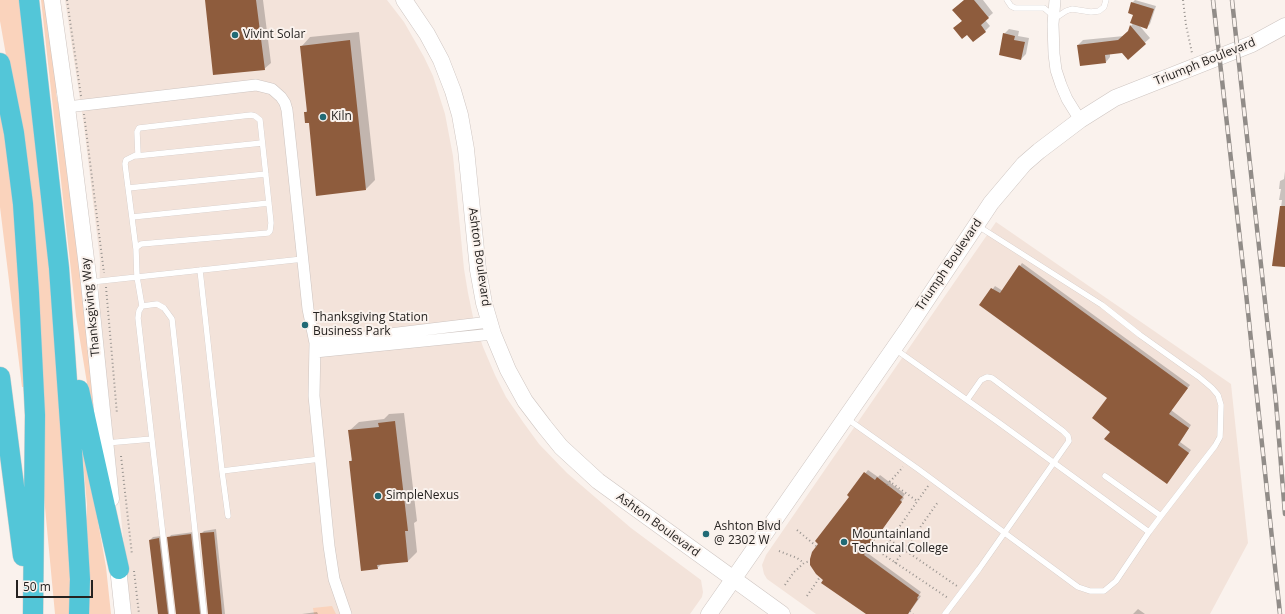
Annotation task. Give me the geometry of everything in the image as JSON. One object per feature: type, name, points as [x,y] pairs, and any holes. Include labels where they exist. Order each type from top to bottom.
[{"type":"highway","points":[[29,0],[59,268],[80,579],[79,614]]},
{"type":"highway","points":[[0,63],[14,133],[23,204],[29,293],[35,415],[32,614]]},
{"type":"highway","points":[[59,268],[80,392],[119,569]]},
{"type":"highway","points":[[0,377],[32,614]]},
{"type":"main road","name":"Thanksgiving Way","points":[[52,0],[89,283],[123,614]]},
{"type":"main road","name":"Ashton Boulevard","points":[[404,0],[427,34],[441,60],[453,91],[460,115],[466,149],[478,270],[484,303],[491,328],[508,370],[525,401],[560,446],[598,481],[782,614]]},
{"type":"main road","name":"Triumph Boulevard","points":[[709,614],[894,349],[991,203],[1024,164],[1080,120],[1115,98],[1252,44],[1285,26]]},
{"type":"street","points":[[1055,0],[1054,54],[1056,70],[1067,99],[1080,120]]},
{"type":"street","points":[[67,107],[256,85],[272,89],[281,97],[287,110],[308,309],[315,348],[314,396],[331,563],[337,588],[346,614]]},
{"type":"street","points":[[315,348],[491,328]]},
{"type":"lane","points":[[1007,0],[1011,6],[1015,8],[1044,8],[1054,19],[1072,9],[1091,12],[1099,11],[1104,7],[1106,0]]},
{"type":"lane","points":[[136,156],[138,151],[137,132],[139,128],[250,115],[255,116],[260,120],[271,223],[270,231],[268,233],[141,244],[136,249]]},
{"type":"lane","points":[[172,614],[138,318],[139,311],[142,306],[137,277],[136,249],[126,160],[136,156],[262,143]]},
{"type":"lane","points":[[128,188],[266,174]]},
{"type":"lane","points":[[132,217],[269,203]]},
{"type":"lane","points":[[846,418],[1078,587],[1090,591],[1104,591],[1116,581],[1149,532],[1215,446],[1220,437],[1221,405],[1218,394],[1212,388],[1102,305],[976,225]]},
{"type":"lane","points":[[89,283],[303,259]]},
{"type":"lane","points":[[200,270],[228,516]]},
{"type":"lane","points":[[142,306],[156,304],[164,308],[172,318],[204,614]]},
{"type":"lane","points":[[894,349],[1149,532]]},
{"type":"lane","points":[[945,614],[980,569],[1069,441],[1068,436],[1063,431],[992,378],[987,377],[981,380],[967,400]]},
{"type":"lane","points":[[105,443],[152,439]]},
{"type":"lane","points":[[222,471],[320,459]]},
{"type":"lane","points":[[1105,476],[1161,516]]},
{"type":"path","points":[[1183,0],[1186,25],[1192,53]]},
{"type":"path","points":[[887,484],[903,467]]},
{"type":"path","points":[[889,481],[918,501]]},
{"type":"path","points":[[928,486],[881,552],[948,598]]},
{"type":"path","points":[[895,563],[938,502]]},
{"type":"path","points":[[797,530],[816,546]]},
{"type":"path","points":[[890,540],[956,586]]},
{"type":"path","points":[[779,551],[804,563]]},
{"type":"path","points":[[786,585],[794,572],[804,563],[810,561]]},
{"type":"path","points":[[807,596],[820,577]]},
{"type":"shaded area","points":[[0,0],[20,0],[23,13],[55,324],[73,614],[55,614],[41,465],[23,152],[0,21]]},
{"type":"shaded area","points":[[41,0],[44,0],[58,92],[56,93],[65,136],[98,438],[96,438],[76,316]]},
{"type":"shaded area","points":[[65,0],[387,0],[404,22],[424,57],[433,76],[445,114],[453,156],[464,269],[468,293],[473,317],[483,347],[495,375],[506,397],[539,444],[567,473],[631,528],[701,580],[703,592],[702,597],[690,614],[131,614],[99,304],[100,260],[84,126]]},
{"type":"shaded area","points":[[0,102],[15,180],[26,387],[22,387],[0,207]]},
{"type":"shaded area","points":[[996,222],[1231,384],[1248,543],[1210,614],[816,614],[767,579],[764,574],[762,565],[766,555]]},
{"type":"shaded area","points":[[79,415],[106,567],[111,614],[87,614],[87,505]]},
{"type":"shaded area","points":[[332,606],[336,614],[314,614],[313,608]]},
{"type":"building","name":"Vivint Solar","points":[[205,0],[256,0],[265,70],[213,75]]},
{"type":"building","points":[[964,0],[974,0],[989,18],[981,25],[986,32],[973,42],[967,35],[962,39],[953,28],[962,21],[952,10]]},
{"type":"building","points":[[1131,2],[1154,9],[1147,29],[1130,23],[1133,15],[1128,13]]},
{"type":"building","points":[[1130,25],[1146,44],[1128,60],[1122,53],[1105,55],[1106,63],[1080,66],[1077,45],[1118,40],[1128,31]]},
{"type":"building","points":[[1003,33],[1015,36],[1014,40],[1025,42],[1021,60],[999,55]]},
{"type":"building","points":[[350,40],[366,190],[316,196],[309,123],[305,123],[304,112],[307,112],[300,46]]},
{"type":"building","points":[[1280,206],[1285,206],[1285,267],[1272,266]]},
{"type":"building","points":[[1019,265],[1188,388],[1169,414],[1189,428],[1178,445],[1189,453],[1167,484],[1104,439],[1110,432],[1092,418],[1107,398],[979,305],[991,288],[1000,293]]},
{"type":"building","name":"SimpleNexus","points":[[395,421],[408,531],[405,531],[408,562],[377,565],[378,569],[361,571],[349,461],[352,461],[348,430],[379,427],[378,423]]},
{"type":"building","name":"Mountainland Technical College","points":[[864,472],[875,480],[877,477],[903,497],[900,500],[902,502],[864,555],[919,595],[908,614],[866,614],[821,583],[823,580],[816,574],[810,565],[812,552],[818,544],[815,541],[849,497],[847,495]]},
{"type":"building","points":[[214,532],[222,614],[208,614],[200,533]]},
{"type":"building","points":[[191,534],[200,614],[176,614],[167,537]]},
{"type":"building","points":[[159,538],[168,614],[158,614],[149,540]]},
{"type":"railway","points":[[1213,0],[1280,614]]},
{"type":"railway","points":[[1232,0],[1276,402],[1285,514]]},
{"type":"place","name":"Vivint Solar","points":[[235,35]]},
{"type":"place","name":"Kiln","points":[[323,117]]},
{"type":"place","name":"Thanksgiving Station Business Park","points":[[305,325]]},
{"type":"place","name":"SimpleNexus","points":[[378,496]]},
{"type":"place","name":"Ashton Blvd @ 2302 W","points":[[706,534]]},
{"type":"place","name":"Mountainland Technical College","points":[[844,542]]}]
